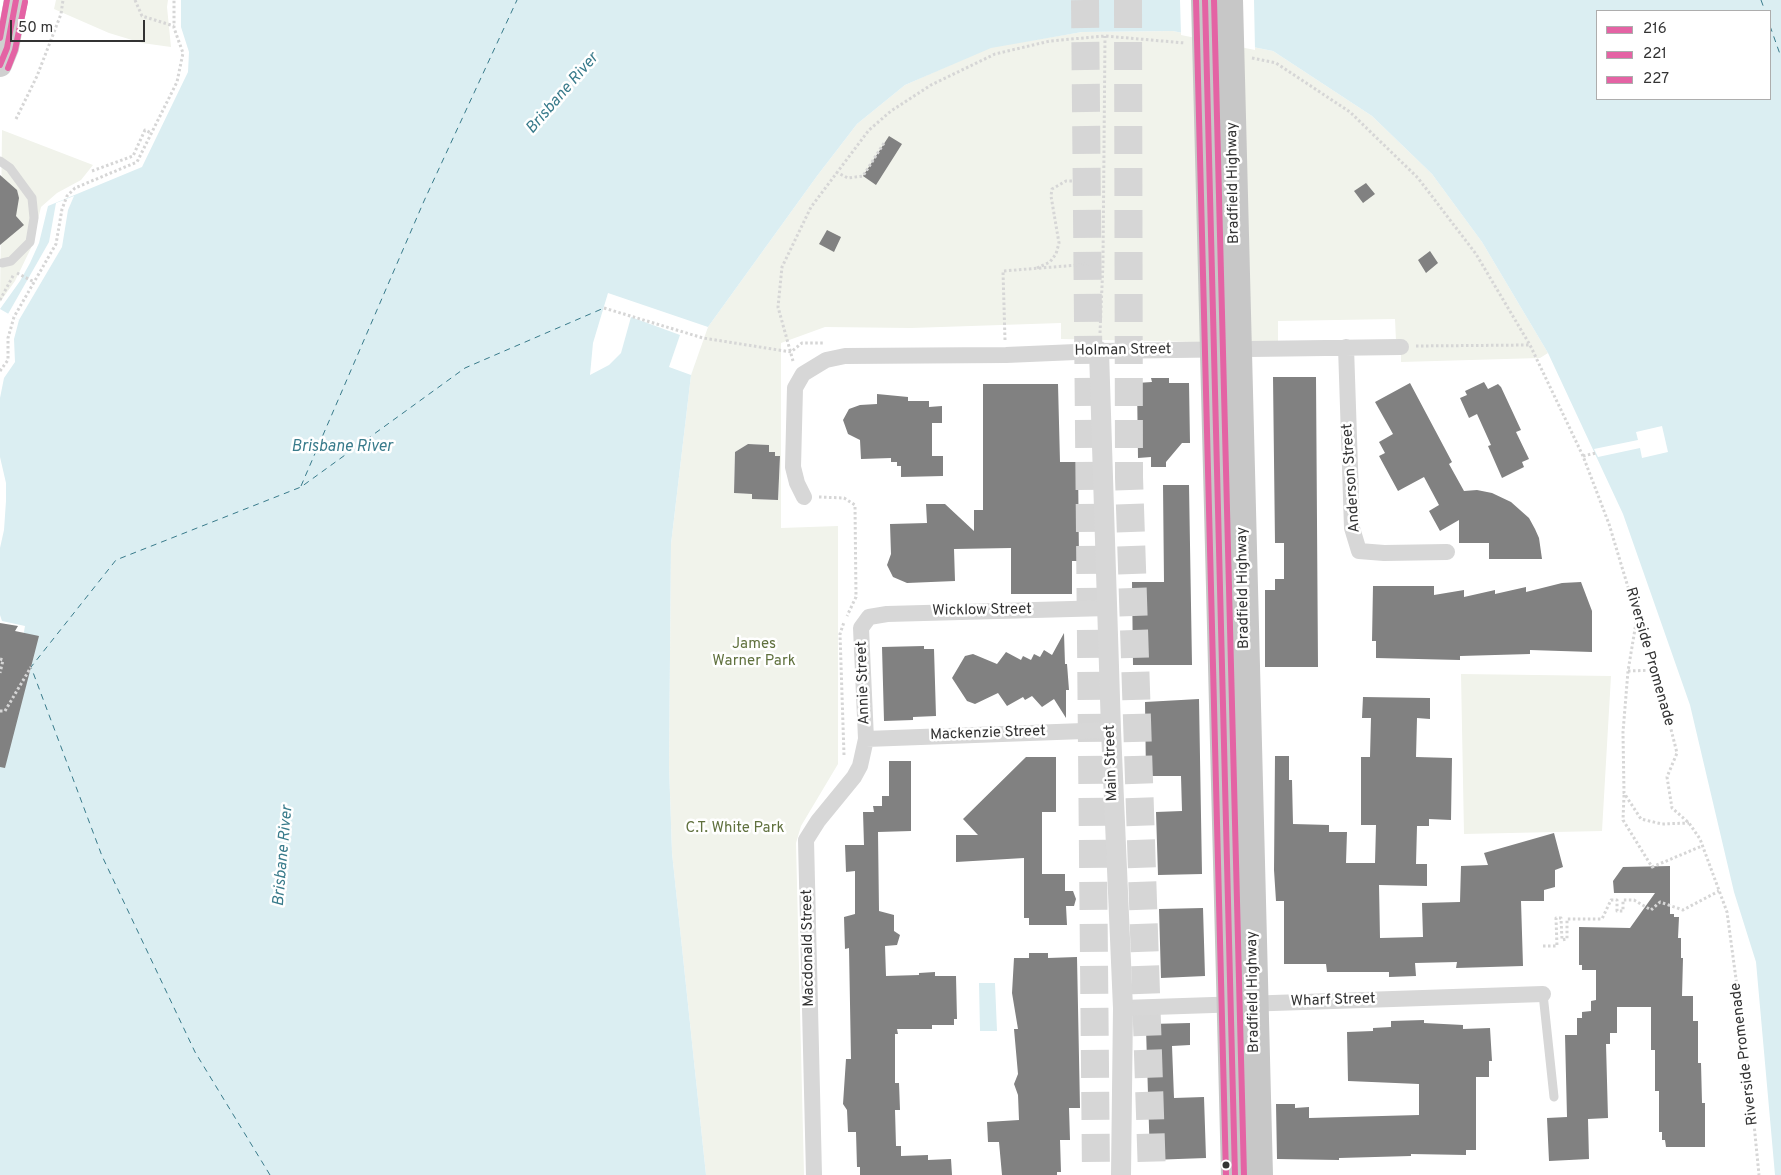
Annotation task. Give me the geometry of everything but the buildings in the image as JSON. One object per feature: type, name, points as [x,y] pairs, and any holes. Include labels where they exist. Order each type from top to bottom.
[{"type":"highway","name":"Bradfield Highway","points":[[1205,0],[1235,1175]]},
{"type":"highway","name":"Bradfield Highway","points":[[1229,0],[1259,1175]]},
{"type":"main road","points":[[0,66],[6,48],[16,0]]},
{"type":"street","name":"Anderson Street","points":[[1346,347],[1352,528],[1359,551],[1384,554],[1447,552]]},
{"type":"street","name":"Holman Street","points":[[845,356],[1006,355],[1099,351],[1401,347]]},
{"type":"street","name":"Main Street","points":[[1099,351],[1111,730],[1123,1008],[1121,1175]]},
{"type":"street","points":[[804,497],[794,467],[795,388],[803,374],[826,360],[845,356]]},
{"type":"street","name":"Wicklow Street","points":[[861,628],[869,616],[887,614],[1108,608]]},
{"type":"street","name":"Annie Street","points":[[861,628],[866,739]]},
{"type":"street","name":"Mackenzie Street","points":[[866,739],[1111,730]]},
{"type":"street","name":"Macdonald Street","points":[[814,1175],[806,840],[818,821],[854,778],[860,766],[866,739]]},
{"type":"street","name":"Wharf Street","points":[[1123,1008],[1543,994]]},
{"type":"lane","points":[[0,160],[10,168],[32,198],[34,218],[30,242],[10,261],[2,263]]},
{"type":"lane","points":[[1543,994],[1554,1097]]},
{"type":"path","points":[[16,119],[61,14],[63,0]]},
{"type":"path","points":[[135,0],[142,16],[174,26]]},
{"type":"path","points":[[0,371],[8,360],[8,338],[14,317],[56,244],[65,199],[75,188],[137,162],[152,133],[181,70],[182,53],[174,26],[174,0]]},
{"type":"path","points":[[799,380],[778,307],[782,267],[811,207],[869,130],[891,110],[931,85],[995,54],[1050,42],[1105,36],[1194,45]]},
{"type":"path","points":[[1099,351],[1103,263],[1105,36]]},
{"type":"path","name":"Riverside Promenade","points":[[1248,57],[1276,62],[1350,112],[1418,178],[1476,254],[1530,345],[1583,456],[1608,524],[1656,670],[1676,754],[1667,777],[1672,808],[1689,823],[1702,846],[1727,912],[1750,1082],[1759,1175]]},
{"type":"path","points":[[92,171],[133,156],[145,130],[152,133]]},
{"type":"path","points":[[836,172],[848,178],[863,176],[884,143]]},
{"type":"path","points":[[1034,269],[1050,262],[1056,254],[1059,243],[1051,196],[1052,189],[1066,181],[1072,181]]},
{"type":"path","points":[[1006,355],[1003,271],[1103,263]]},
{"type":"path","points":[[15,272],[34,282]]},
{"type":"path","points":[[604,308],[703,338],[791,352],[802,343],[825,343],[845,356]]},
{"type":"path","points":[[1401,347],[1530,345]]},
{"type":"path","points":[[1583,456],[1596,454]]},
{"type":"path","points":[[804,497],[844,498],[854,505],[856,515],[856,597],[840,634],[844,760]]},
{"type":"path","points":[[1637,617],[1628,671],[1623,732],[1623,820],[1652,867],[1702,846]]},
{"type":"path","points":[[0,659],[3,660],[0,673]]},
{"type":"path","points":[[0,710],[5,711],[31,667]]},
{"type":"path","points":[[1628,671],[1656,670]]},
{"type":"path","points":[[1624,793],[1641,819],[1662,824],[1689,823]]},
{"type":"path","points":[[1543,946],[1557,946],[1556,918],[1561,918],[1562,940],[1567,939],[1567,919],[1602,919],[1612,900],[1617,900],[1617,911],[1623,911],[1623,900],[1634,900],[1651,910],[1660,902],[1683,910],[1719,891]]},
{"type":"green space","points":[[56,0],[168,0],[171,47],[142,43],[109,33],[54,9]]},
{"type":"green space","points":[[1173,31],[1273,51],[1372,116],[1432,174],[1482,242],[1548,353],[1540,358],[1401,362],[1401,347],[1396,341],[1395,319],[1278,321],[1278,344],[1061,339],[1061,323],[911,328],[825,327],[781,343],[781,528],[838,526],[838,764],[801,826],[796,843],[804,1175],[706,1175],[672,853],[669,765],[671,544],[691,375],[703,338],[708,327],[857,124],[905,85],[991,47],[1082,32]],"holes":[[[748,444],[769,445],[769,452],[775,452],[775,456],[780,456],[778,500],[752,499],[752,494],[734,493],[735,452]]]},
{"type":"green space","points":[[2,130],[93,165],[81,180],[57,193],[41,207],[31,248],[15,281],[0,302]]},
{"type":"green space","points":[[1461,674],[1611,676],[1602,831],[1464,834]]},
{"type":"water","name":"Brisbane River","points":[[181,0],[1781,0],[1781,1175],[1775,1175],[1756,962],[1734,892],[1690,705],[1623,514],[1548,353],[1482,242],[1432,174],[1372,116],[1273,51],[1173,31],[1082,32],[991,48],[905,85],[857,124],[708,327],[703,338],[691,375],[671,544],[669,765],[672,853],[706,1175],[0,1175],[0,663],[23,637],[25,626],[2,621],[0,615],[0,548],[4,530],[6,483],[0,457],[0,398],[4,378],[15,362],[14,339],[19,320],[0,309],[30,263],[39,243],[48,206],[142,167],[188,72],[189,52],[181,27]]},
{"type":"water","points":[[979,983],[995,983],[997,1031],[980,1031]]},
{"type":"pier","points":[[1180,0],[1254,0],[1255,50],[1181,35]]},
{"type":"pier","points":[[74,196],[68,210],[62,247],[19,320],[8,314],[49,242],[56,203]]},
{"type":"pier","points":[[608,293],[708,327],[691,375],[669,367],[680,335],[631,317],[621,353],[609,365],[590,375],[593,343]]},
{"type":"pier","points":[[1662,426],[1668,452],[1642,458],[1640,448],[1598,457],[1594,449],[1638,440],[1636,432]]},
{"type":"ferry route","points":[[301,486],[424,201],[517,0]]},
{"type":"ferry route","points":[[1761,0],[1765,10]]},
{"type":"ferry route","points":[[1771,29],[1781,57]]},
{"type":"ferry route","points":[[270,1175],[195,1052],[102,856],[31,667],[116,560],[301,487],[465,368],[604,308]]},
{"type":"tunnel","points":[[1085,0],[1096,1175]]},
{"type":"tunnel","points":[[1128,0],[1129,477],[1152,1175]]},
{"type":"transit line","name":"227","points":[[0,38],[7,0]]},
{"type":"transit line","name":"216","points":[[0,65],[7,48],[16,0]]},
{"type":"transit line","name":"221","points":[[1196,0],[1226,1175]]},
{"type":"transit line","name":"216","points":[[1205,0],[1235,1175]]},
{"type":"transit line","name":"227","points":[[1214,0],[1244,1175]]},
{"type":"transit line","name":"221","points":[[8,68],[15,50],[25,2]]},
{"type":"park label","name":"James Warner Park","points":[[754,654]]},
{"type":"park label","name":"C.T. White Park","points":[[735,829]]}]
